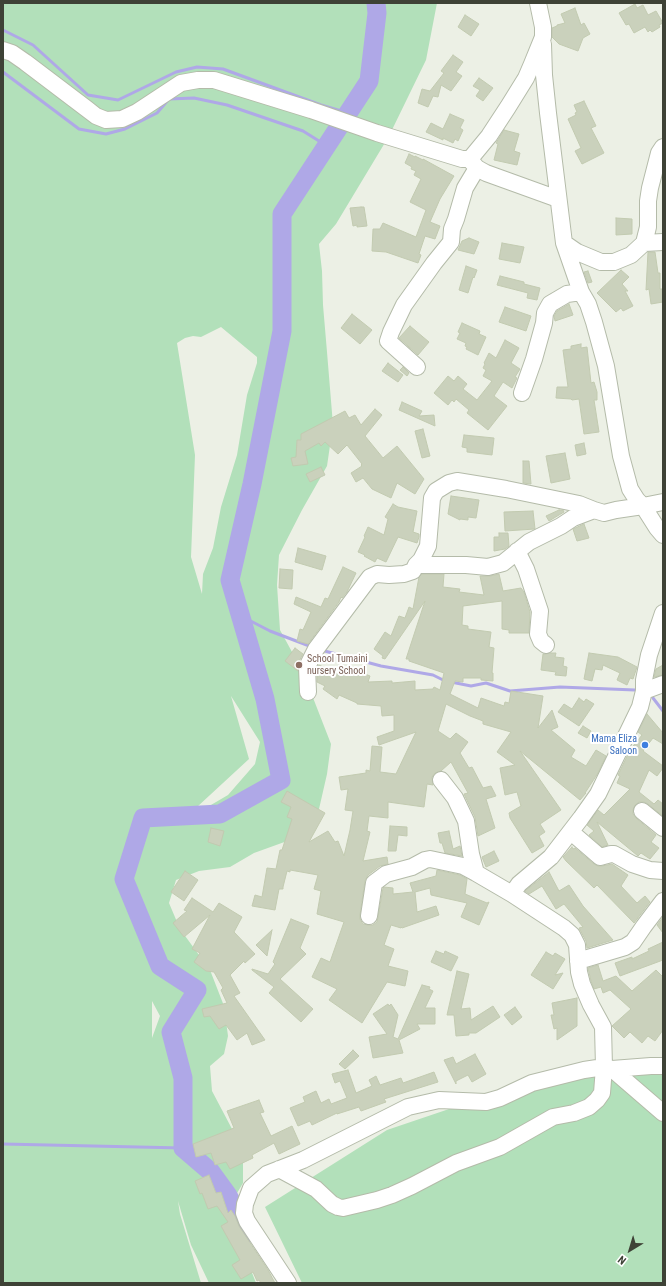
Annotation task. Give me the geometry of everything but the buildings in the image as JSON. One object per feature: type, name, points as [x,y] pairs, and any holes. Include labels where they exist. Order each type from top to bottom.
[{"type":"street","points":[[538,3],[543,27],[544,75],[564,243],[581,292],[588,304],[606,366],[621,456],[630,489],[663,535]]},
{"type":"street","points":[[417,367],[388,341],[391,332],[404,305],[451,242],[452,229],[473,164],[526,78],[543,37]]},
{"type":"street","points":[[3,50],[12,53],[96,116],[106,120],[122,119],[137,112],[181,83],[198,80],[214,80],[311,110],[462,160],[508,182],[558,199]]},
{"type":"street","points":[[564,243],[577,252],[601,262],[614,262],[631,255],[644,243],[648,227],[648,201],[650,188],[659,153],[663,148]]},
{"type":"street","points":[[644,243],[663,242]]},
{"type":"street","points":[[522,393],[534,360],[544,323],[545,313],[550,304],[567,294],[581,292]]},
{"type":"street","points":[[308,692],[308,667],[316,649],[370,577],[377,574],[404,574],[413,570],[421,560],[428,546],[432,498],[436,490],[449,483],[457,482],[506,489],[578,504],[604,513],[663,503]]},
{"type":"street","points":[[416,565],[466,565],[488,567],[503,563],[529,542],[561,526],[573,518],[594,510]]},
{"type":"street","points":[[517,551],[526,569],[540,611],[538,634],[541,641],[546,645]]},
{"type":"street","points":[[512,894],[525,879],[551,857],[582,818],[598,794],[640,707],[644,691],[644,680],[649,655],[663,613]]},
{"type":"street","points":[[644,691],[663,684]]},
{"type":"street","points":[[441,780],[455,798],[466,821],[471,854],[476,874]]},
{"type":"street","points":[[642,811],[663,828]]},
{"type":"street","points":[[571,832],[600,857],[614,854],[632,864],[655,871],[663,871]]},
{"type":"street","points":[[279,1170],[316,1189],[332,1204],[343,1208],[392,1195],[456,1163],[500,1147],[553,1116],[574,1113],[589,1107],[602,1093],[608,1068],[603,1027],[582,984],[579,972],[577,945],[572,935],[564,928],[512,894],[463,866],[430,859],[412,867],[386,874],[374,883],[369,916]]},
{"type":"street","points":[[578,961],[625,947],[633,942],[663,901]]},
{"type":"street","points":[[288,1283],[247,1221],[244,1213],[245,1204],[251,1188],[267,1174],[303,1160],[408,1107],[439,1100],[486,1102],[500,1098],[532,1082],[584,1070],[663,1066]]},
{"type":"street","points":[[608,1068],[663,1113]]},
{"type":"green space","points":[[3,3],[437,3],[426,60],[389,136],[336,224],[319,244],[333,425],[327,466],[279,555],[277,585],[280,630],[303,672],[331,744],[327,774],[319,809],[290,840],[254,853],[230,867],[199,871],[176,880],[169,903],[180,929],[210,970],[224,1006],[228,1036],[224,1054],[210,1066],[212,1091],[241,1146],[243,1183],[230,1205],[233,1237],[247,1260],[256,1283],[209,1283],[191,1245],[178,1201],[180,1214],[201,1283],[3,1283]],"holes":[[[221,327],[257,357],[257,363],[247,395],[237,455],[221,507],[213,548],[203,574],[202,594],[191,557],[195,455],[177,343],[185,338],[193,336],[201,337]],[[231,696],[260,742],[255,764],[228,795],[187,819],[184,819],[249,759]],[[152,1001],[160,1016],[152,1038]]]},
{"type":"green space","points":[[663,1062],[663,1283],[302,1283],[265,1207],[387,1130],[520,1085]]},
{"type":"waterway","points":[[249,1233],[227,1194],[211,1172],[183,1148],[183,1078],[171,1032],[197,990],[160,966],[124,879],[143,818],[220,814],[281,780],[265,699],[230,580],[252,484],[282,331],[282,214],[369,81],[377,13],[376,3]]},
{"type":"waterway","points":[[3,30],[33,45],[88,95],[118,100],[176,72],[197,67],[223,69],[321,105],[348,113]]},
{"type":"waterway","points":[[3,72],[79,129],[106,134],[125,129],[157,113],[169,99],[194,98],[227,105],[303,131],[327,146]]},
{"type":"waterway","points":[[241,616],[270,631],[312,647]]},
{"type":"waterway","points":[[321,650],[381,666],[433,675],[445,681]]},
{"type":"waterway","points":[[451,682],[471,686],[486,683],[510,691],[560,687],[635,690]]},
{"type":"waterway","points":[[653,698],[663,711]]},
{"type":"waterway","points":[[3,1144],[183,1148]]},
{"type":"place","name":"School Tumaini nursery School","points":[[299,665]]},
{"type":"place","name":"Mama Eliza Saloon","points":[[645,745]]}]
